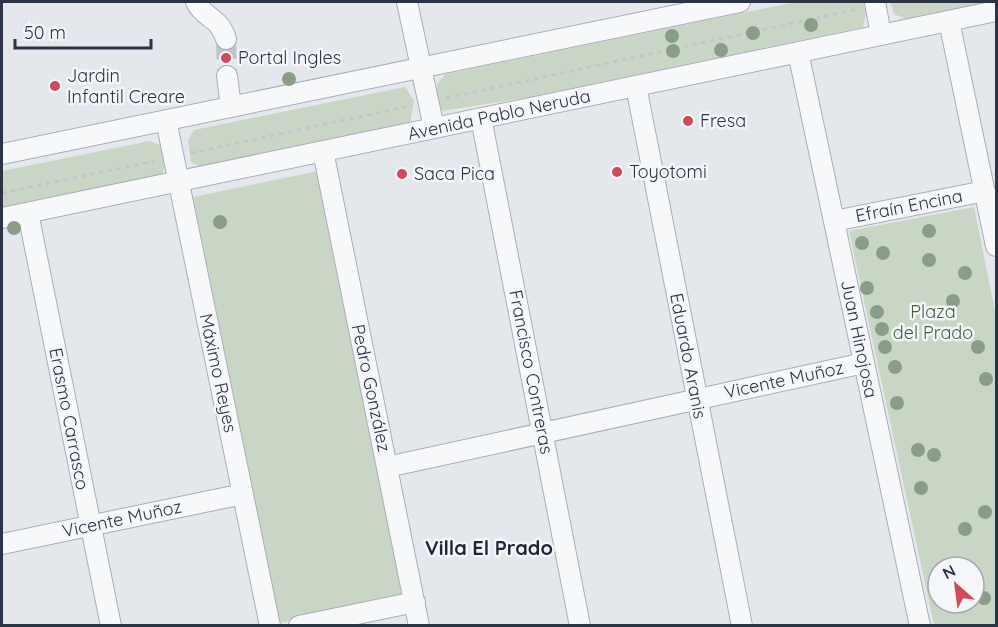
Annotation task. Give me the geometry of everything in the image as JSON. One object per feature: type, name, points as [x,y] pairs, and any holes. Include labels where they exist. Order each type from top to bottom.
[{"type":"street","points":[[196,2],[199,8],[218,22],[226,39]]},
{"type":"street","points":[[407,2],[434,128]]},
{"type":"street","points":[[2,154],[740,2]]},
{"type":"street","points":[[875,2],[881,35]]},
{"type":"street","name":"Avenida Pablo Neruda","points":[[2,218],[996,11]]},
{"type":"street","points":[[949,21],[996,246]]},
{"type":"street","name":"Juan Hinojosa","points":[[798,52],[920,626]]},
{"type":"street","points":[[227,75],[231,107]]},
{"type":"street","name":"Eduardo Aranis","points":[[636,86],[742,626]]},
{"type":"street","name":"Francisco Contreras","points":[[482,118],[580,626]]},
{"type":"street","name":"Máximo Reyes","points":[[166,120],[270,626]]},
{"type":"street","name":"Pedro González","points":[[323,151],[419,626]]},
{"type":"street","name":"Efraín Encina","points":[[834,221],[985,191]]},
{"type":"street","name":"Erasmo Carrasco","points":[[28,213],[111,626]]},
{"type":"street","name":"Vicente Muñoz","points":[[387,467],[864,363]]},
{"type":"street","name":"Vicente Muñoz","points":[[2,544],[243,494]]},
{"type":"street","points":[[300,626],[415,602]]},
{"type":"green space","points":[[796,2],[863,2],[866,13],[863,27],[536,96],[442,111],[438,100],[436,91],[438,83],[446,74]]},
{"type":"green space","points":[[890,2],[993,2],[906,19],[894,14]]},
{"type":"green space","points":[[405,87],[414,101],[410,123],[204,168],[191,162],[188,140],[194,130]]},
{"type":"green space","points":[[150,141],[162,146],[166,161],[163,174],[2,210],[2,171]]},
{"type":"green space","points":[[318,171],[404,598],[280,623],[193,197]]},
{"type":"green space","name":"Plaza del Prado","points":[[974,207],[996,316],[996,625],[934,625],[932,615],[986,615],[986,555],[926,555],[926,588],[849,231]]},
{"type":"tunnel","points":[[226,39],[227,76]]},
{"type":"place","name":"Portal Ingles","points":[[226,58]]},
{"type":"place","name":"Jardin Infantil Creare","points":[[55,86]]},
{"type":"place","name":"Fresa","points":[[688,121]]},
{"type":"place","name":"Toyotomi","points":[[617,172]]},
{"type":"place","name":"Saca Pica","points":[[402,174]]},
{"type":"district","name":"Villa El Prado","points":[[489,548]]}]
